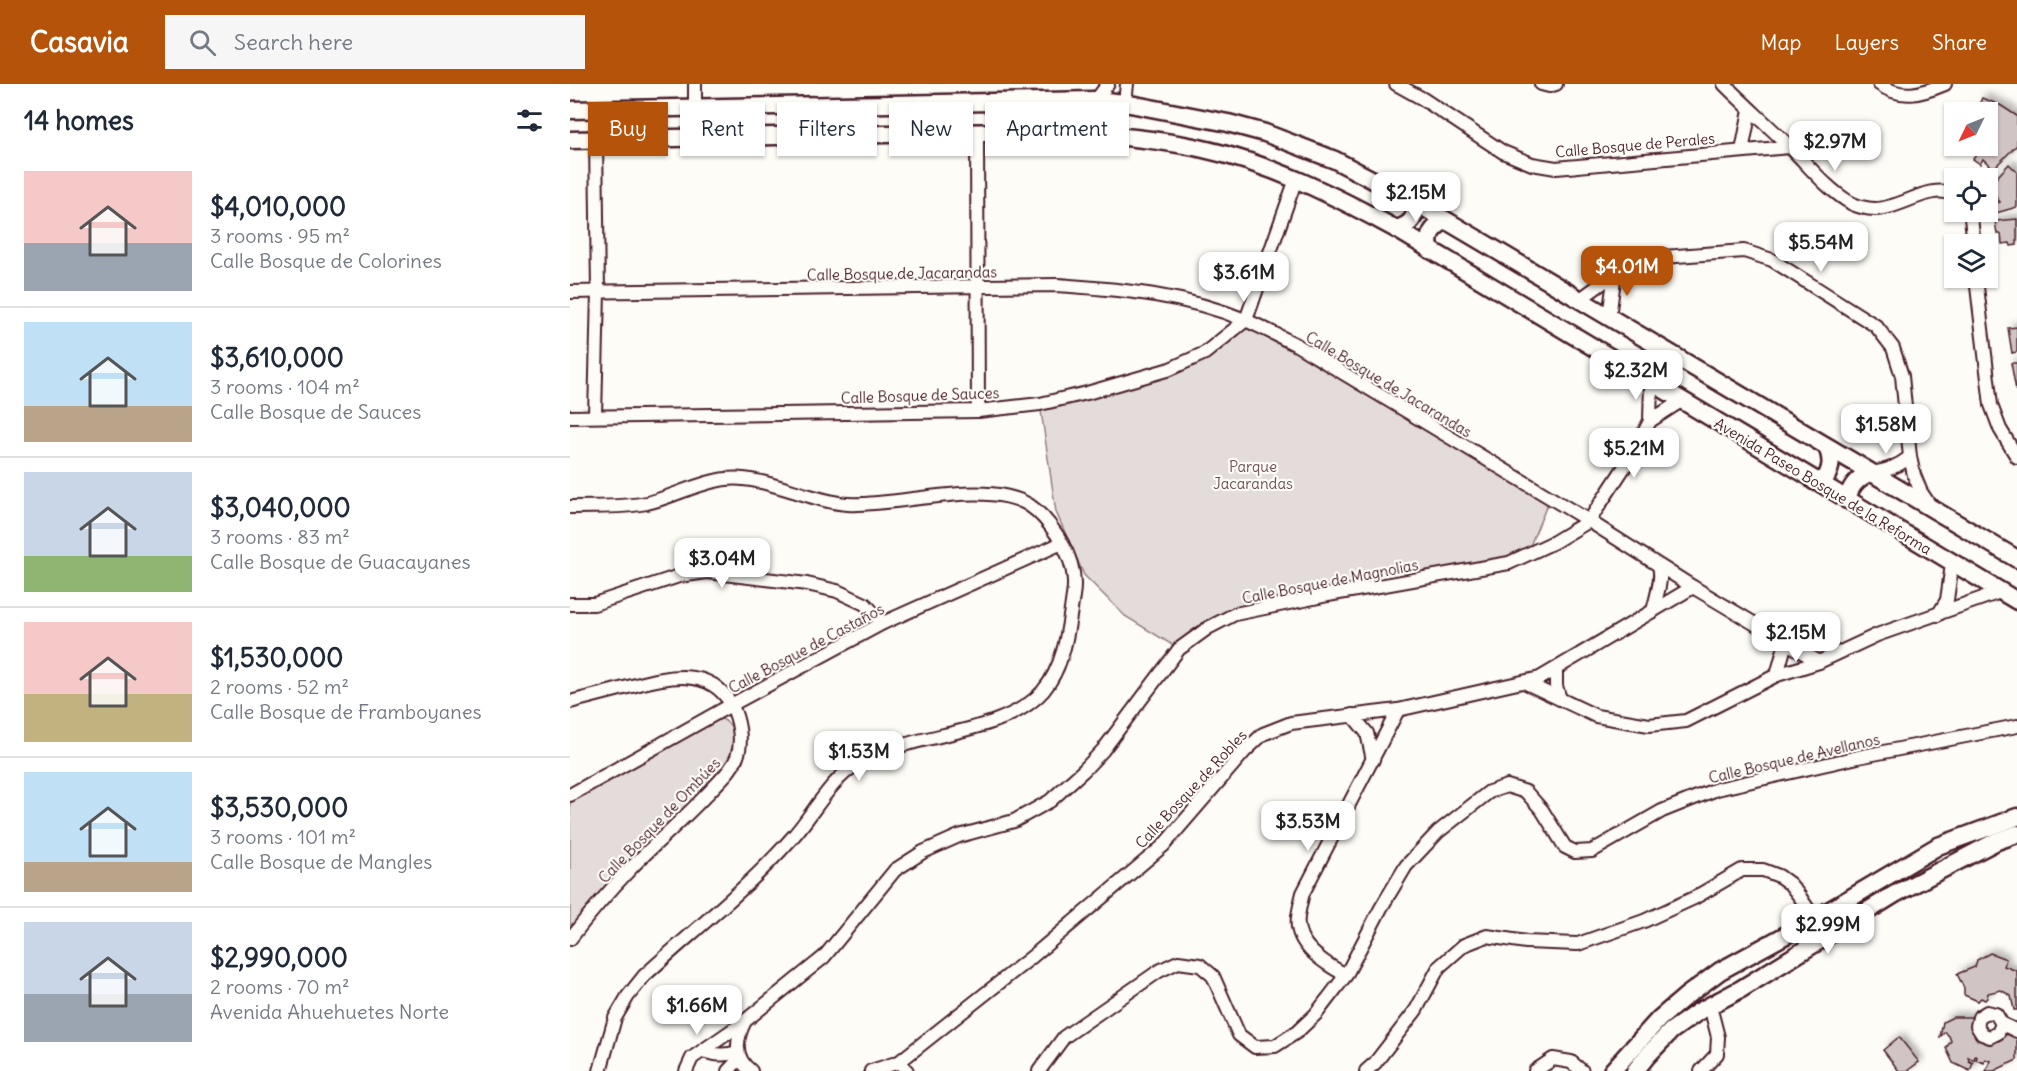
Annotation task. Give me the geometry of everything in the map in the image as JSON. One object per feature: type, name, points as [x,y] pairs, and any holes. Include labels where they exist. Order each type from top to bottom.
[{"type":"main road","points":[[765,107],[1096,100],[1115,102]]},
{"type":"main road","points":[[1129,104],[1228,123],[1265,133],[1335,160],[1415,202],[2017,559]]},
{"type":"main road","points":[[570,110],[680,108]]},
{"type":"main road","name":"Avenida Paseo Bosque de la Reforma","points":[[668,138],[977,132],[1069,133],[1138,138],[1200,149],[1252,163],[1296,179],[1354,206],[1395,229],[2017,601]]},
{"type":"main road","name":"Avenida Paseo Bosque de la Reforma","points":[[570,140],[588,140]]},
{"type":"main road","points":[[1395,229],[1405,227],[1412,220],[1416,211],[1415,202]]},
{"type":"main road","points":[[1430,250],[1428,241],[1431,232],[1437,225],[1446,221]]},
{"type":"main road","points":[[1814,481],[1825,479],[1830,471],[1831,456],[1827,447]]},
{"type":"main road","points":[[1847,500],[1849,491],[1855,483],[1869,473]]},
{"type":"main road","points":[[1612,1071],[1634,1045],[1686,996],[1720,971],[1815,919],[1938,846],[2017,817]]},
{"type":"main road","points":[[1635,1071],[1671,1032],[1710,1006],[1905,889],[2017,834]]},
{"type":"street","points":[[695,84],[695,102]]},
{"type":"street","points":[[1096,100],[1108,84]]},
{"type":"street","points":[[1125,102],[1127,84]]},
{"type":"street","name":"Calle Bosque de Perales","points":[[1396,84],[1423,99],[1503,152],[1532,164],[1556,168],[1790,147]]},
{"type":"street","points":[[1541,84],[1549,86],[1556,84]]},
{"type":"street","points":[[1724,84],[1830,188],[1851,203],[1874,209],[1895,207],[1935,191],[1944,193]]},
{"type":"street","points":[[1879,84],[1897,93],[1914,95],[1945,84]]},
{"type":"street","points":[[1742,151],[1750,110]]},
{"type":"street","points":[[977,132],[978,411]]},
{"type":"street","points":[[595,416],[598,291],[596,156]]},
{"type":"street","points":[[1246,320],[1296,179]]},
{"type":"street","points":[[1579,300],[1630,263],[1650,258],[1744,251],[1772,260],[1876,326],[1893,348],[1902,376],[1910,457],[1914,475],[1931,507]]},
{"type":"street","points":[[1609,317],[1615,273]]},
{"type":"street","name":"Calle Bosque de Jacarandas","points":[[570,292],[1057,285],[1170,297],[1214,309],[1246,320],[1295,344],[1819,662]]},
{"type":"street","points":[[1977,288],[1991,405],[2000,429],[2017,457]]},
{"type":"street","name":"Calle Bosque de Sauces","points":[[570,417],[978,411],[1040,404],[1170,369],[1205,353],[1246,320]]},
{"type":"street","name":"Calle Bosque de Magnolias","points":[[745,1021],[824,957],[895,870],[932,848],[959,836],[1014,821],[1050,801],[1103,750],[1179,649],[1208,628],[1234,614],[1509,563],[1554,542],[1589,521],[1631,457],[1650,421],[1651,383]]},
{"type":"street","name":"Calle Bosque de Magnolias","points":[[1650,421],[1681,401]]},
{"type":"street","points":[[1869,473],[1884,472],[1910,457]]},
{"type":"street","points":[[570,507],[627,506],[649,502],[728,478],[753,481],[845,504],[879,504],[975,493],[1003,495],[1027,504],[1047,520],[1062,543],[1072,565],[1075,587],[1067,640],[1058,667],[1042,691],[1023,707],[992,722],[890,749],[857,764],[836,781],[792,838],[766,866],[644,976],[628,996],[615,1018],[600,1071]]},
{"type":"street","name":"Calle Bosque de Castaños","points":[[570,795],[883,623],[1062,543]]},
{"type":"street","points":[[1938,615],[1947,600],[1952,564]]},
{"type":"street","points":[[1653,611],[1659,586],[1661,569],[1659,566]]},
{"type":"street","points":[[570,604],[594,603],[679,576],[707,573],[795,583],[837,591],[865,604],[883,623]]},
{"type":"street","name":"Calle Bosque de Robles","points":[[871,1071],[903,1066],[1163,846],[1244,752],[1263,734],[1291,723],[1398,710],[1540,678],[1693,587]]},
{"type":"street","points":[[1524,682],[1596,716],[1649,725],[1686,721],[1777,675],[1819,662],[1877,635],[2001,592]]},
{"type":"street","points":[[1777,675],[1786,642]]},
{"type":"street","points":[[1556,669],[1556,686],[1560,699]]},
{"type":"street","name":"Calle Bosque de Ombúes","points":[[570,702],[667,677],[693,678],[708,682],[721,692],[731,705],[738,723],[740,740],[733,765],[695,808],[632,868],[570,939]]},
{"type":"street","points":[[1346,975],[1327,965],[1312,952],[1300,935],[1297,919],[1303,894],[1398,710]]},
{"type":"street","points":[[1352,716],[1367,733],[1372,759]]},
{"type":"street","name":"Calle Bosque de Avellanos","points":[[1039,1071],[1064,1037],[1159,971],[1178,962],[1200,965],[1213,976],[1239,1035],[1255,1047],[1275,1046],[1297,1032],[1316,1014],[1346,975],[1406,866],[1438,832],[1489,792],[1507,786],[1526,792],[1542,810],[1565,847],[1575,852],[1592,851],[1662,811],[1717,789],[1858,756],[2017,726]]},
{"type":"street","points":[[1366,1071],[1376,1063],[1416,1010],[1439,967],[1464,945],[1487,936],[1526,942],[1578,944],[1644,921],[1694,898],[1742,870],[1763,870],[1779,876],[1790,884],[1826,936]]},
{"type":"street","points":[[1701,1071],[1717,1054],[1718,1037],[1710,1006]]},
{"type":"street","points":[[686,1071],[692,1058],[745,1021]]},
{"type":"street","points":[[728,1071],[739,1055],[740,1032],[745,1021]]},
{"type":"street","points":[[2002,1024],[2017,1031]]},
{"type":"street","points":[[703,1051],[715,1055],[739,1055]]},
{"type":"street","points":[[739,1055],[751,1071]]},
{"type":"street","points":[[1535,1071],[1553,1059],[1571,1062],[1582,1071]]},
{"type":"green space","name":"Parque Jacarandas","points":[[1246,320],[1550,498],[1526,555],[1235,614],[1179,649],[1125,616],[1084,575],[1056,512],[1040,404],[1175,367]]},
{"type":"green space","points":[[717,717],[730,725],[735,736],[730,763],[570,933],[570,801]]},
{"type":"building","points":[[1982,98],[1992,102],[1980,102]]},
{"type":"building","points":[[1998,104],[2017,116],[2017,145],[1994,168],[1983,159],[1980,164],[1973,159],[1975,156],[1998,156]]},
{"type":"building","points":[[2009,164],[2017,172],[2017,207],[1998,212],[1998,203],[2000,202],[1998,200],[1998,176]]},
{"type":"building","points":[[2017,219],[2017,245],[2002,244],[2001,234],[1997,234],[1995,222]]},
{"type":"building","points":[[2017,327],[2017,352],[2012,353],[2008,328]]},
{"type":"building","points":[[2011,363],[2017,363],[2017,390],[2016,390]]},
{"type":"building","points":[[1990,953],[2006,959],[2004,966],[2017,971],[2017,1010],[2014,1010],[2011,996],[2001,990],[1988,993],[1985,1000],[1981,998],[1978,1001],[1964,995],[1964,988],[1957,974],[1975,967],[1977,960]]},
{"type":"building","points":[[1953,1017],[1975,1017],[1975,1036],[2004,1036],[2012,1031],[2017,1032],[2017,1060],[1994,1071],[1986,1071],[1990,1061],[1985,1059],[1984,1063],[1976,1060],[1975,1056],[1974,1060],[1968,1057],[1973,1063],[1970,1071],[1953,1063],[1946,1048],[1951,1041],[1949,1036],[1945,1032],[1940,1037],[1943,1022]]},
{"type":"building","points":[[1899,1037],[1919,1062],[1907,1071],[1899,1071],[1883,1050]]}]
